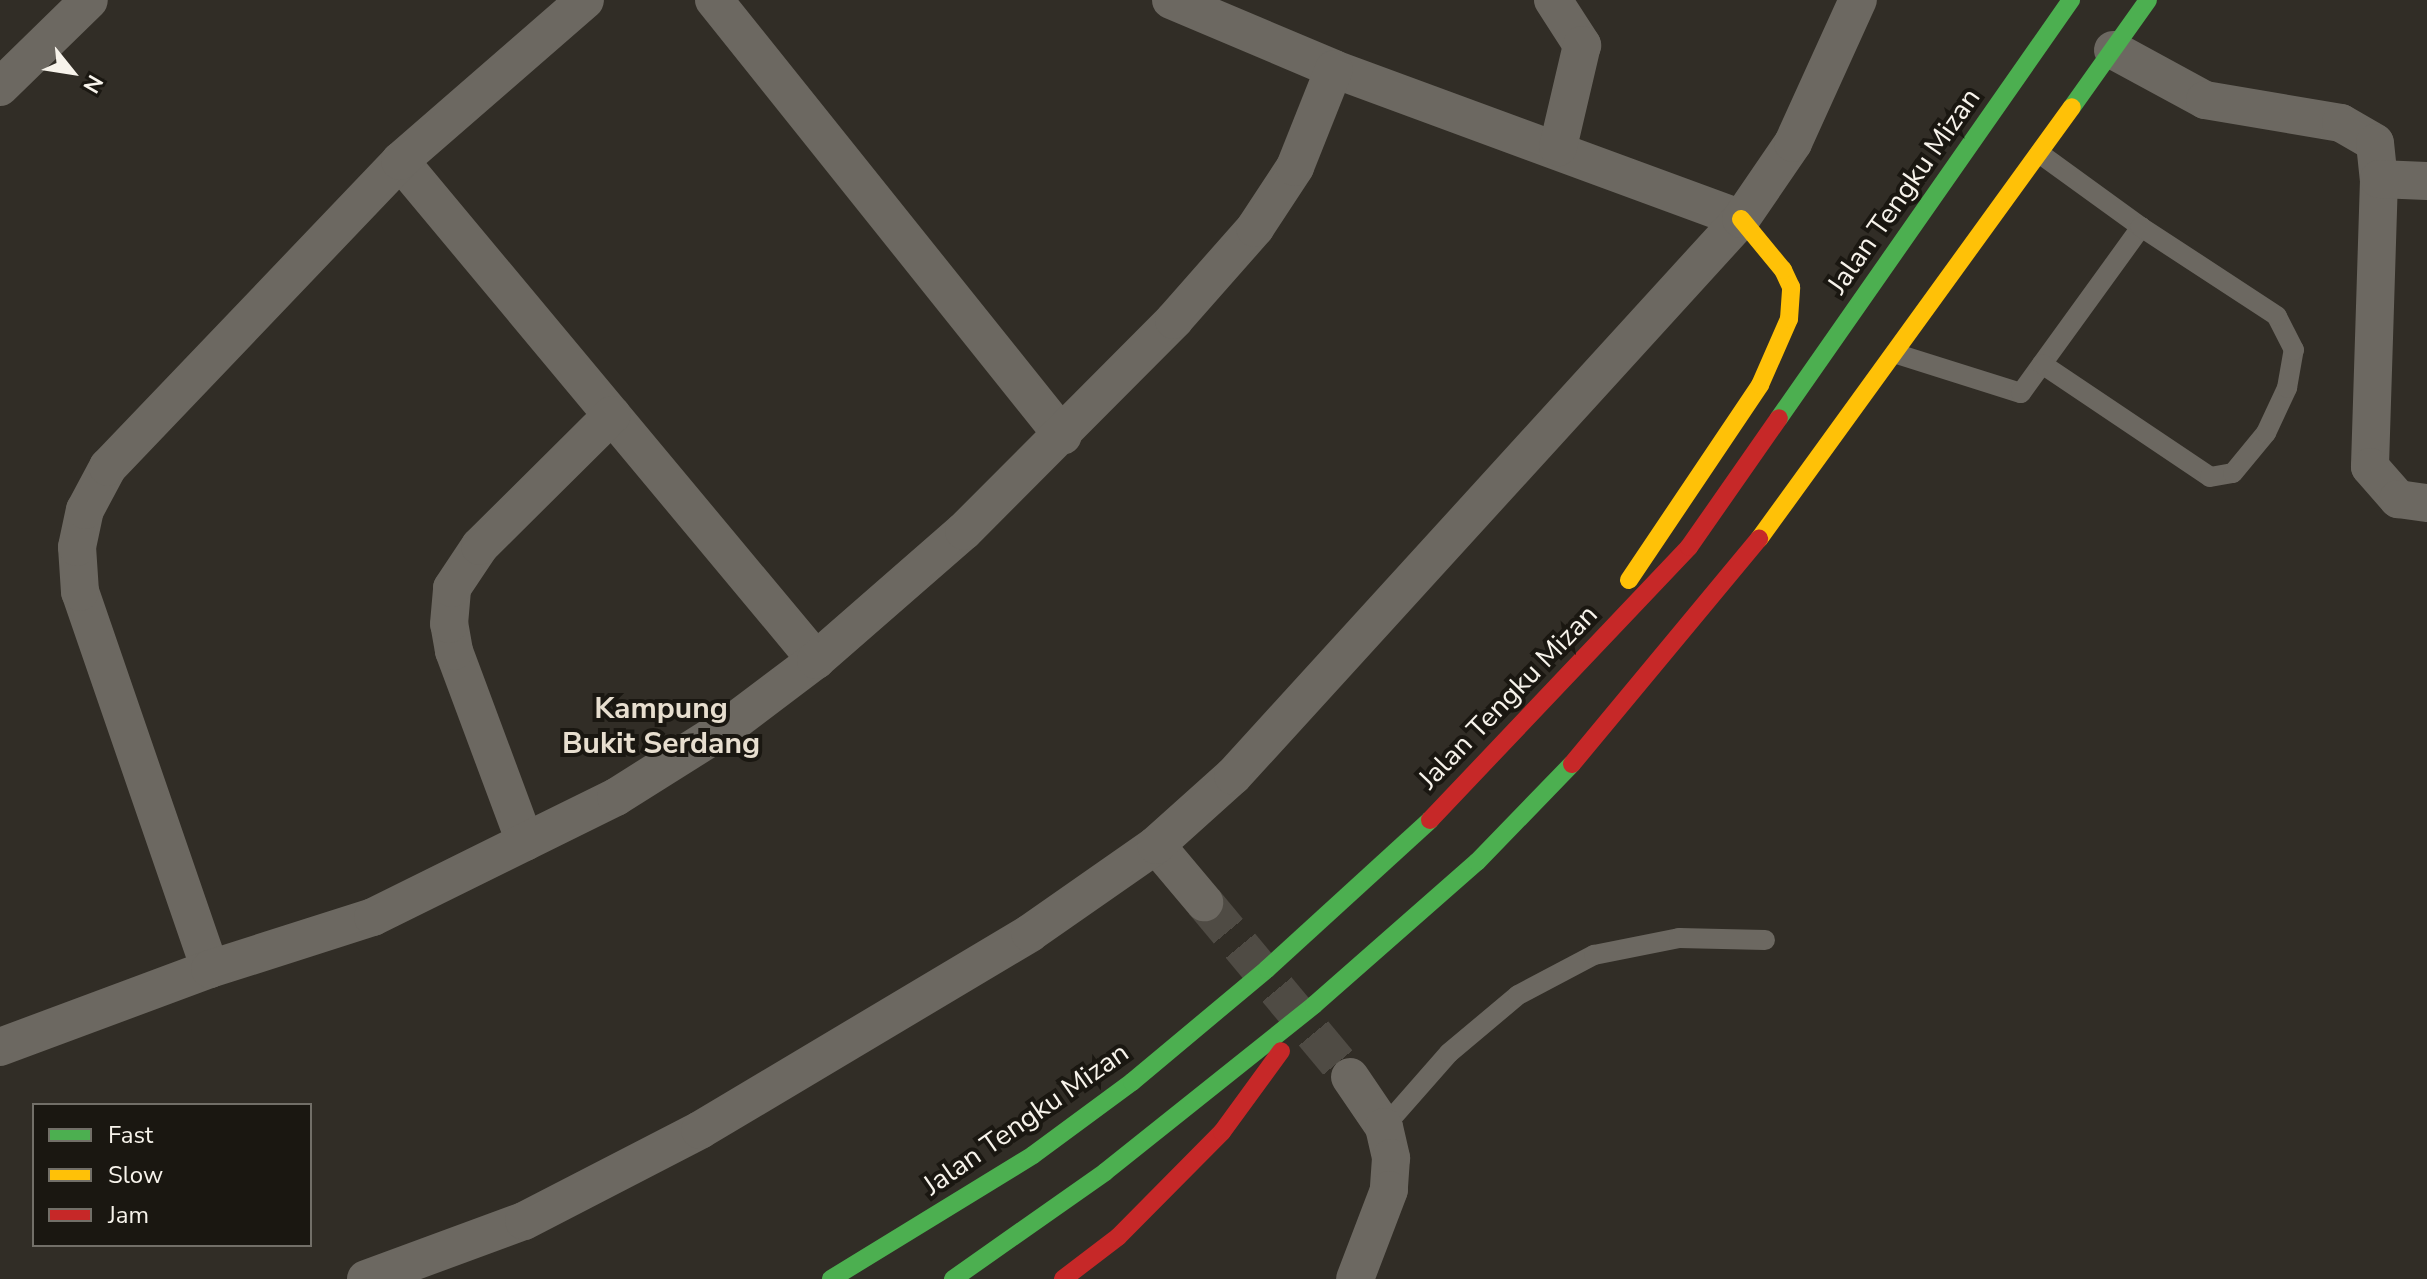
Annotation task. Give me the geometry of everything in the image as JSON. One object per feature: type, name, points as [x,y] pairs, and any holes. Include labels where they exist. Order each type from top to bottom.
[{"type":"highway","name":"Jalan Tengku Mizan","points":[[831,1279],[1021,1163],[1132,1082],[1267,969],[1423,827],[1689,547],[2071,0]]},
{"type":"highway","points":[[953,1279],[1105,1172],[1314,1005],[1477,862],[1600,735],[1733,574],[1897,354],[2148,0]]},
{"type":"highway","points":[[1561,682],[1760,385],[1781,342],[1792,305],[1791,287],[1741,219]]},
{"type":"highway","points":[[1063,1279],[1118,1237],[1222,1132],[1314,1005]]},
{"type":"street","points":[[0,87],[89,0]]},
{"type":"street","points":[[210,969],[80,592],[77,547],[85,510],[108,467],[400,161],[585,0]]},
{"type":"street","points":[[714,0],[1063,436]]},
{"type":"street","points":[[1171,0],[1334,69],[1558,147],[1741,219]]},
{"type":"street","points":[[1553,0],[1582,45],[1558,147]]},
{"type":"street","points":[[366,1279],[524,1221],[700,1130],[1030,933],[1156,845],[1233,776],[1741,219],[1793,143],[1858,0]]},
{"type":"street","points":[[2113,50],[2205,100],[2341,123],[2375,143],[2379,179],[2370,467],[2398,499],[2427,503]]},
{"type":"street","points":[[0,1047],[210,969],[373,917],[616,797],[727,727],[816,660],[964,531],[1063,436],[1255,228],[1295,167],[1334,69]]},
{"type":"street","points":[[400,161],[816,660]]},
{"type":"street","points":[[2379,179],[2427,181]]},
{"type":"street","points":[[525,842],[454,651],[449,624],[452,588],[480,546],[612,415]]},
{"type":"street","points":[[1156,845],[1204,902]]},
{"type":"street","points":[[1350,1077],[1384,1127],[1391,1158],[1389,1190],[1355,1279]]},
{"type":"street","points":[[1088,1279],[1118,1237]]},
{"type":"lane","points":[[2040,154],[2141,227],[2277,316],[2294,350],[2287,388],[2266,433],[2233,473],[2210,477],[2042,364]]},
{"type":"lane","points":[[1897,354],[2021,393],[2141,227]]},
{"type":"lane","points":[[1384,1127],[1449,1053],[1518,995],[1594,955],[1679,938],[1765,940]]},
{"type":"tunnel","points":[[1204,902],[1350,1077]]},
{"type":"traffic: fast","points":[[1779,418],[2071,0]]},
{"type":"traffic: fast","points":[[2072,107],[2148,0]]},
{"type":"traffic: fast","points":[[953,1279],[1105,1172],[1314,1005],[1477,862],[1572,764]]},
{"type":"traffic: fast","points":[[831,1279],[1033,1155],[1132,1082],[1267,969],[1430,820]]},
{"type":"traffic: slow","points":[[1759,539],[2072,107]]},
{"type":"traffic: slow","points":[[1629,580],[1760,385],[1789,319],[1791,287],[1783,270],[1741,219]]},
{"type":"traffic: jam","points":[[1430,820],[1689,547],[1779,418]]},
{"type":"traffic: jam","points":[[1572,764],[1759,539]]},
{"type":"traffic: jam","points":[[1063,1279],[1118,1237],[1222,1132],[1281,1051]]},
{"type":"district","name":"Kampung Bukit Serdang","points":[[661,726]]}]
